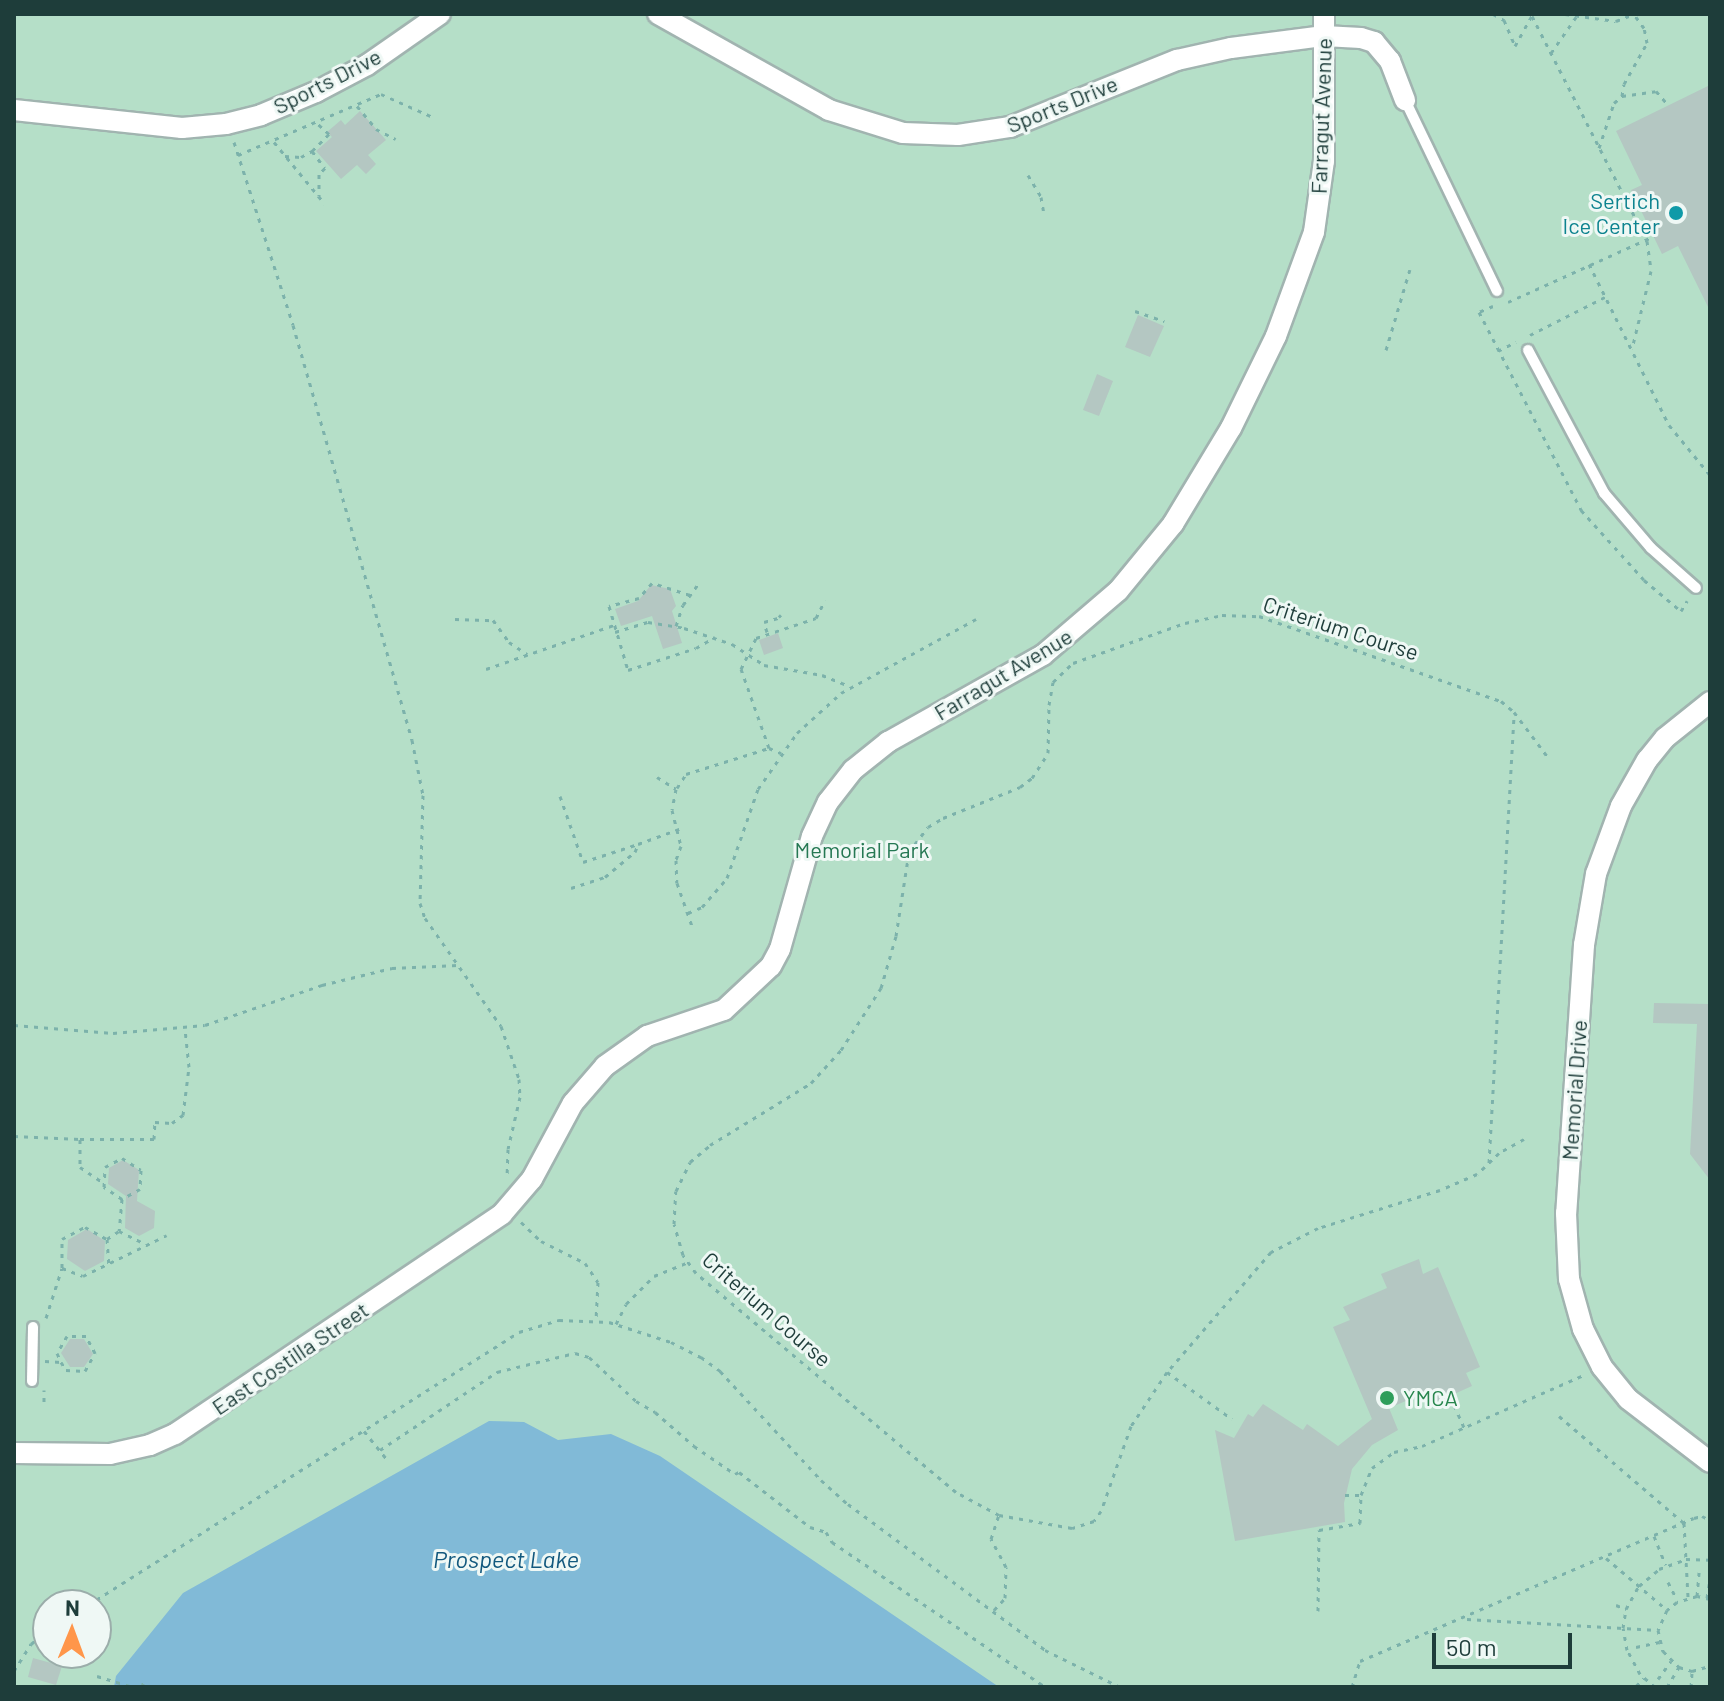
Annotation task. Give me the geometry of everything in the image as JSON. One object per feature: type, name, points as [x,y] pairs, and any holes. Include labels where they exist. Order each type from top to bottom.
[{"type":"street","name":"Sports Drive","points":[[14,110],[182,128],[226,124],[261,115],[316,92],[367,65],[440,14]]},
{"type":"street","name":"Sports Drive","points":[[658,14],[829,110],[879,127],[931,135],[1010,127],[1066,101],[1191,56],[1324,36],[1374,42],[1390,61],[1405,100]]},
{"type":"street","name":"Farragut Avenue","points":[[532,1179],[573,1103],[605,1066],[647,1036],[724,1010],[745,995],[771,966],[780,949],[797,877],[812,836],[828,802],[853,770],[888,742],[1005,678],[1067,637],[1118,591],[1173,524],[1231,428],[1276,336],[1314,232],[1324,161],[1324,14]]},
{"type":"street","name":"Memorial Drive","points":[[1710,702],[1665,738],[1633,782],[1604,851],[1587,920],[1566,1253],[1575,1304],[1602,1367],[1628,1399],[1710,1462]]},
{"type":"street","name":"East Costilla Street","points":[[14,1453],[110,1454],[150,1445],[175,1434],[482,1229],[515,1201],[532,1179]]},
{"type":"lane","points":[[1405,100],[1497,291]]},
{"type":"lane","points":[[1528,350],[1604,493],[1651,548],[1696,588]]},
{"type":"lane","points":[[32,1381],[33,1327]]},
{"type":"path","points":[[1493,14],[1504,20],[1515,46],[1532,15]]},
{"type":"path","points":[[1565,14],[1616,21],[1634,14],[1644,28],[1647,43],[1624,84],[1622,96]]},
{"type":"path","points":[[1532,15],[1647,241],[1652,260],[1632,349]]},
{"type":"path","points":[[1551,53],[1577,15]]},
{"type":"path","points":[[1599,148],[1614,103],[1622,96],[1656,91],[1668,105]]},
{"type":"path","points":[[238,155],[381,94],[433,117]]},
{"type":"path","points":[[357,105],[376,129],[396,139]]},
{"type":"path","points":[[285,156],[301,157],[329,134],[317,122]]},
{"type":"path","points":[[226,124],[293,325],[412,740],[423,795],[420,903],[433,934],[501,1026],[519,1079],[520,1097],[506,1171],[520,1221],[541,1241],[585,1263],[598,1282],[596,1321]]},
{"type":"path","points":[[274,141],[325,204]]},
{"type":"path","points":[[312,151],[325,168],[319,174],[319,196]]},
{"type":"path","points":[[1028,175],[1041,197],[1044,214]]},
{"type":"path","points":[[1589,264],[1669,425],[1710,475]]},
{"type":"path","points":[[1386,350],[1410,269]]},
{"type":"path","points":[[1498,351],[1606,297]]},
{"type":"path","points":[[1135,311],[1164,321]]},
{"type":"path","points":[[690,595],[652,583],[639,598],[609,606],[628,670],[696,648],[715,637]]},
{"type":"path","points":[[676,626],[698,584]]},
{"type":"path","points":[[769,748],[741,669],[756,638],[816,618],[825,600]]},
{"type":"path","points":[[768,634],[764,622],[781,617],[779,615]]},
{"type":"path","name":"Criterium Course","points":[[1524,1139],[1499,1153],[1489,1165],[1440,1190],[1318,1228],[1283,1244],[1260,1262],[1167,1372],[1131,1426],[1106,1500],[1094,1521],[1072,1528],[999,1515],[956,1492],[696,1273],[677,1239],[674,1215],[676,1191],[690,1162],[710,1145],[811,1083],[841,1050],[881,988],[896,936],[909,852],[916,839],[936,822],[1020,787],[1032,778],[1048,753],[1053,682],[1073,663],[1185,623],[1222,615],[1259,616],[1487,694],[1514,712],[1547,756]]},
{"type":"path","points":[[455,619],[493,620],[509,642],[528,655]]},
{"type":"path","points":[[688,913],[702,907],[727,878],[758,789],[781,753],[818,712],[851,687],[976,619]]},
{"type":"path","points":[[615,632],[648,622],[676,626],[715,637],[764,665],[822,675],[851,687]]},
{"type":"path","points":[[486,669],[614,625]]},
{"type":"path","points":[[1489,1165],[1514,712]]},
{"type":"path","points":[[693,929],[677,883],[679,829],[672,810],[676,789],[686,774],[769,748],[781,753]]},
{"type":"path","points":[[657,777],[676,789]]},
{"type":"path","points":[[560,796],[583,862],[679,829]]},
{"type":"path","points":[[571,888],[605,877],[635,852],[638,844]]},
{"type":"path","points":[[14,1025],[113,1033],[205,1025],[322,985],[392,968],[458,965]]},
{"type":"path","points":[[14,1136],[154,1139],[155,1122],[172,1123],[183,1115],[189,1067],[185,1027]]},
{"type":"path","points":[[80,1139],[80,1167],[104,1183]]},
{"type":"path","points":[[122,1158],[141,1170],[140,1189],[122,1199],[104,1187],[105,1167],[122,1158]]},
{"type":"path","points":[[119,1231],[122,1199]]},
{"type":"path","points":[[46,1319],[62,1268],[62,1239],[85,1227],[107,1239]]},
{"type":"path","points":[[107,1239],[119,1231]]},
{"type":"path","points":[[119,1231],[148,1245]]},
{"type":"path","points":[[62,1268],[83,1276],[167,1235]]},
{"type":"path","points":[[107,1239],[109,1265]]},
{"type":"path","points":[[616,1324],[626,1304],[654,1276],[688,1262]]},
{"type":"path","points":[[112,1590],[519,1332],[559,1320],[596,1321],[616,1324],[671,1342],[711,1364],[848,1504],[1045,1650],[1120,1687]]},
{"type":"path","points":[[67,1336],[86,1336],[95,1353],[85,1371],[66,1370],[61,1362],[57,1353],[67,1336]]},
{"type":"path","points":[[45,1347],[45,1375]]},
{"type":"path","points":[[380,1450],[497,1372],[575,1353],[589,1357],[636,1401],[655,1412],[694,1446],[735,1474],[739,1472],[810,1527],[826,1532],[832,1542],[892,1580],[942,1620],[1004,1656],[1045,1687]]},
{"type":"path","points":[[33,1361],[61,1362]]},
{"type":"path","points":[[1318,1611],[1319,1530],[1360,1523],[1361,1495],[1372,1468],[1382,1460],[1464,1428],[1602,1367]]},
{"type":"path","points":[[1167,1372],[1232,1419]]},
{"type":"path","points":[[44,1402],[45,1389]]},
{"type":"path","points":[[1450,1396],[1464,1428]]},
{"type":"path","points":[[1559,1416],[1684,1523],[1688,1597]]},
{"type":"path","points":[[363,1430],[387,1459]]},
{"type":"path","points":[[1345,1495],[1361,1495]]},
{"type":"path","points":[[993,1611],[1005,1598],[1006,1567],[991,1539],[999,1515]]},
{"type":"path","points":[[1352,1687],[1360,1661],[1684,1523],[1702,1516],[1710,1520]]},
{"type":"path","points":[[1654,1536],[1666,1565]]},
{"type":"path","points":[[1605,1557],[1667,1610]]},
{"type":"path","points":[[1655,1687],[1644,1678],[1627,1650],[1623,1628],[1626,1609],[1639,1586],[1666,1565],[1686,1559],[1710,1560]]},
{"type":"path","points":[[1697,1596],[1699,1572]]},
{"type":"path","points":[[1710,1580],[1708,1599],[1697,1596],[1677,1602],[1667,1610],[1658,1630],[1659,1642],[1671,1661],[1679,1667],[1692,1671],[1710,1666]]},
{"type":"path","points":[[1668,1582],[1677,1602]]},
{"type":"path","points":[[1616,1605],[1626,1609]]},
{"type":"path","points":[[1464,1619],[1658,1630]]},
{"type":"path","points":[[1636,1647],[1659,1642]]},
{"type":"path","points":[[14,1671],[32,1643]]},
{"type":"path","points":[[1658,1679],[1671,1661]]},
{"type":"path","points":[[1667,1687],[1679,1667]]},
{"type":"path","points":[[1691,1687],[1692,1671]]},
{"type":"path","points":[[97,1676],[134,1687]]},
{"type":"path","points":[[1636,1686],[1644,1678]]},
{"type":"path","points":[[142,1687],[144,1680]]},
{"type":"green space","name":"Memorial Park","points":[[14,14],[1710,14],[1710,1687],[14,1687]]},
{"type":"water","name":"Prospect Lake","points":[[489,1421],[524,1422],[558,1440],[611,1434],[660,1456],[999,1687],[114,1687],[116,1676],[183,1593]]},
{"type":"building","name":"Sertich Ice Center","points":[[1710,85],[1710,311],[1678,246],[1662,254],[1631,190],[1642,185],[1616,131]]},
{"type":"building","points":[[360,111],[386,140],[368,155],[376,164],[366,174],[357,165],[341,179],[316,151],[332,137],[327,132],[341,120],[345,125]]},
{"type":"building","points":[[1138,315],[1164,326],[1150,357],[1125,347]]},
{"type":"building","points":[[1097,374],[1113,381],[1099,416],[1083,410]]},
{"type":"building","points":[[651,585],[670,589],[676,606],[672,611],[682,643],[663,649],[652,616],[621,626],[615,609],[638,601]]},
{"type":"building","points":[[778,633],[783,648],[764,655],[759,640]]},
{"type":"building","points":[[1654,1003],[1710,1004],[1710,1180],[1690,1154],[1697,1024],[1653,1023]]},
{"type":"building","points":[[123,1160],[139,1170],[137,1201],[155,1211],[154,1228],[139,1236],[125,1228],[126,1196],[108,1184],[109,1168]]},
{"type":"building","points":[[87,1229],[105,1241],[104,1261],[85,1271],[67,1259],[68,1240]]},
{"type":"building","name":"YMCA","points":[[1419,1259],[1423,1274],[1438,1267],[1480,1367],[1466,1373],[1472,1386],[1434,1403],[1430,1391],[1389,1408],[1398,1430],[1372,1445],[1352,1469],[1344,1503],[1345,1522],[1235,1541],[1215,1430],[1234,1438],[1248,1414],[1253,1417],[1263,1404],[1303,1430],[1307,1424],[1338,1446],[1372,1419],[1333,1327],[1350,1320],[1343,1307],[1387,1288],[1381,1274]]},
{"type":"building","points":[[70,1339],[84,1339],[93,1354],[84,1367],[70,1367],[61,1353]]},
{"type":"building","points":[[32,1662],[32,1669],[61,1669],[56,1685],[28,1677]]},
{"type":"place","name":"Sertich Ice Center","points":[[1676,213]]},
{"type":"place","name":"YMCA","points":[[1387,1398]]}]
